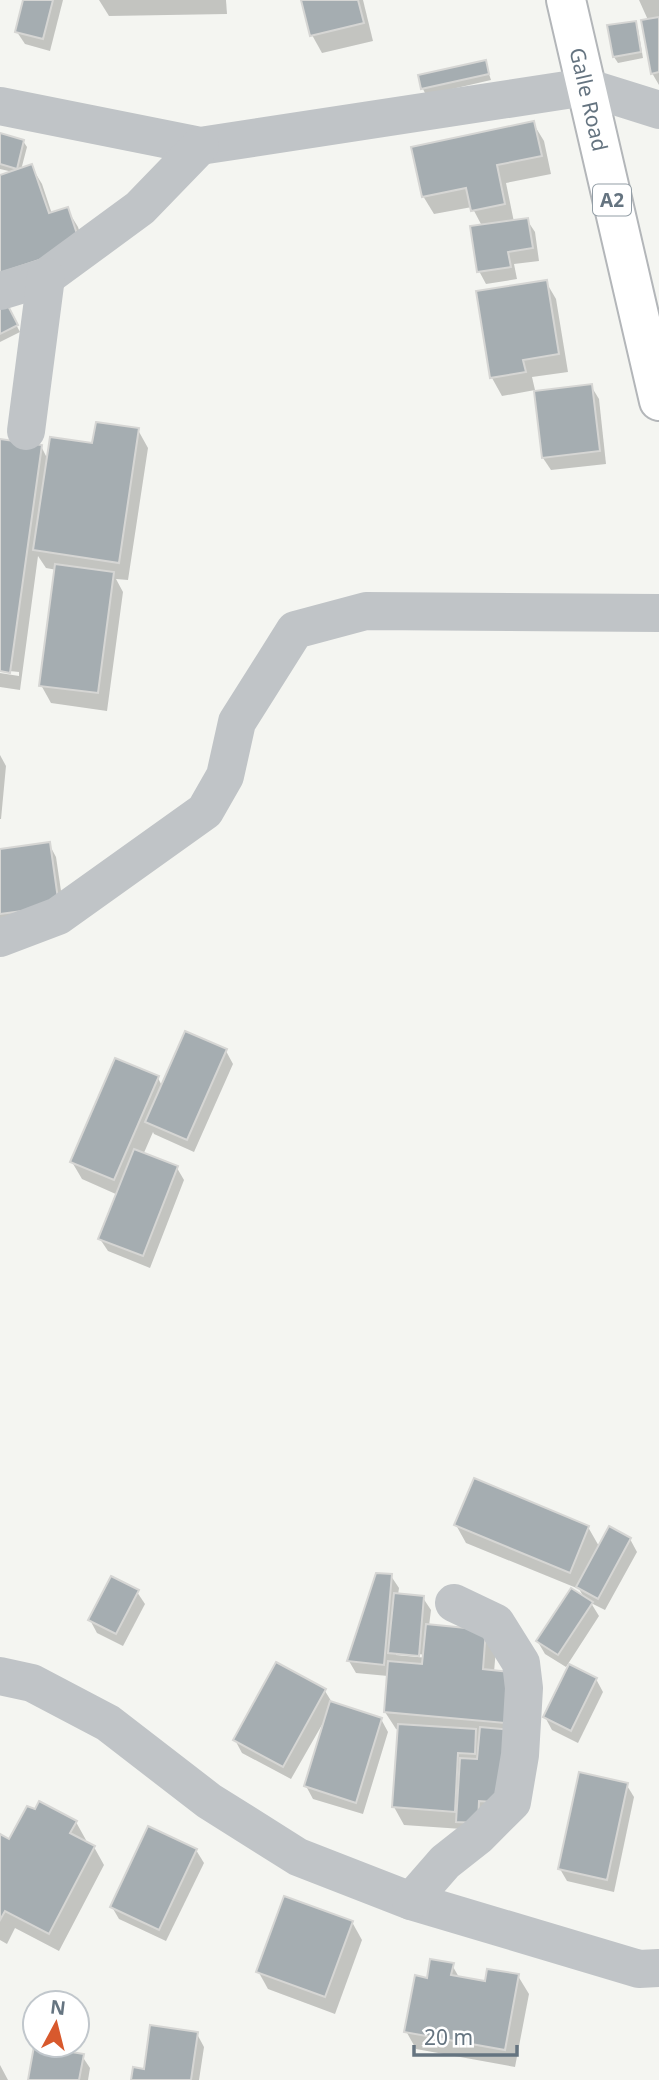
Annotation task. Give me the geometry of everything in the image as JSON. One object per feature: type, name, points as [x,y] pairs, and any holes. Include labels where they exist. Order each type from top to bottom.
[{"type":"highway","name":"Galle Road","points":[[566,0],[659,401]]},
{"type":"street","points":[[0,106],[200,146],[586,88],[659,110]]},
{"type":"street","points":[[0,291],[46,277],[140,208],[200,146]]},
{"type":"street","points":[[26,431],[46,277]]},
{"type":"street","points":[[0,938],[58,916],[205,811],[225,776],[237,722],[296,630],[366,611],[659,613]]},
{"type":"street","points":[[411,1901],[445,1861],[478,1836],[512,1802],[520,1755],[524,1688],[520,1663],[496,1623],[454,1603]]},
{"type":"street","points":[[0,1676],[32,1683],[108,1723],[209,1801],[299,1857],[411,1901],[639,1969],[659,1968]]},
{"type":"building","points":[[23,0],[53,0],[43,39],[15,32]]},
{"type":"building","points":[[301,0],[358,0],[364,23],[310,36]]},
{"type":"building","points":[[659,17],[659,72],[651,74],[641,20]]},
{"type":"building","points":[[636,21],[641,52],[613,57],[607,25]]},
{"type":"building","points":[[486,60],[489,74],[421,89],[418,75]]},
{"type":"building","points":[[534,121],[542,156],[497,165],[505,204],[471,211],[466,188],[422,197],[411,147]]},
{"type":"building","points":[[0,133],[24,140],[17,169],[0,164]]},
{"type":"building","points":[[32,164],[49,213],[68,207],[81,246],[0,273],[0,175]]},
{"type":"building","points":[[528,218],[533,248],[508,252],[511,267],[477,272],[470,226]]},
{"type":"building","points":[[547,280],[559,354],[523,360],[526,372],[490,378],[476,291]]},
{"type":"building","points":[[5,300],[18,325],[0,334],[0,303]]},
{"type":"building","points":[[592,384],[600,451],[542,458],[534,391]]},
{"type":"building","points":[[96,422],[139,428],[119,563],[33,550],[50,437],[92,443]]},
{"type":"building","points":[[0,439],[42,445],[10,673],[0,671]]},
{"type":"building","points":[[55,564],[114,572],[98,693],[39,686]]},
{"type":"building","points":[[50,842],[59,906],[0,914],[0,849]]},
{"type":"building","points":[[185,1031],[227,1049],[187,1140],[145,1122]]},
{"type":"building","points":[[115,1058],[159,1076],[114,1180],[70,1162]]},
{"type":"building","points":[[134,1149],[178,1166],[143,1256],[98,1239]]},
{"type":"building","points":[[474,1478],[589,1526],[570,1573],[454,1525]]},
{"type":"building","points":[[609,1526],[631,1538],[598,1599],[576,1587]]},
{"type":"building","points":[[376,1573],[392,1574],[384,1665],[347,1661]]},
{"type":"building","points":[[111,1576],[139,1590],[116,1634],[88,1620]]},
{"type":"building","points":[[571,1588],[593,1602],[558,1655],[536,1641]]},
{"type":"building","points":[[394,1593],[424,1596],[419,1656],[388,1653]]},
{"type":"building","points":[[426,1624],[486,1630],[483,1669],[510,1672],[505,1723],[384,1712],[388,1661],[422,1664]]},
{"type":"building","points":[[276,1662],[326,1689],[283,1767],[233,1740]]},
{"type":"building","points":[[569,1664],[597,1678],[571,1731],[543,1717]]},
{"type":"building","points":[[330,1701],[382,1718],[356,1803],[304,1786]]},
{"type":"building","points":[[398,1724],[476,1729],[475,1754],[458,1753],[455,1812],[392,1807]]},
{"type":"building","points":[[480,1727],[512,1730],[508,1803],[479,1801],[478,1823],[456,1822],[460,1758],[477,1759]]},
{"type":"building","points":[[579,1772],[628,1783],[607,1880],[558,1869]]},
{"type":"building","points":[[39,1801],[77,1821],[70,1833],[95,1846],[49,1934],[5,1911],[0,1920],[0,1834],[9,1839],[27,1806],[35,1809]]},
{"type":"building","points":[[148,1826],[197,1849],[159,1930],[110,1907]]},
{"type":"building","points":[[284,1896],[353,1921],[325,1997],[256,1972]]},
{"type":"building","points":[[430,1959],[454,1963],[451,1975],[485,1981],[487,1969],[519,1974],[505,2050],[404,2032],[415,1975],[427,1978]]},
{"type":"building","points":[[150,2025],[198,2032],[191,2080],[131,2080],[133,2067],[144,2069]]},
{"type":"building","points":[[32,2059],[83,2059],[79,2080],[28,2080]]}]
